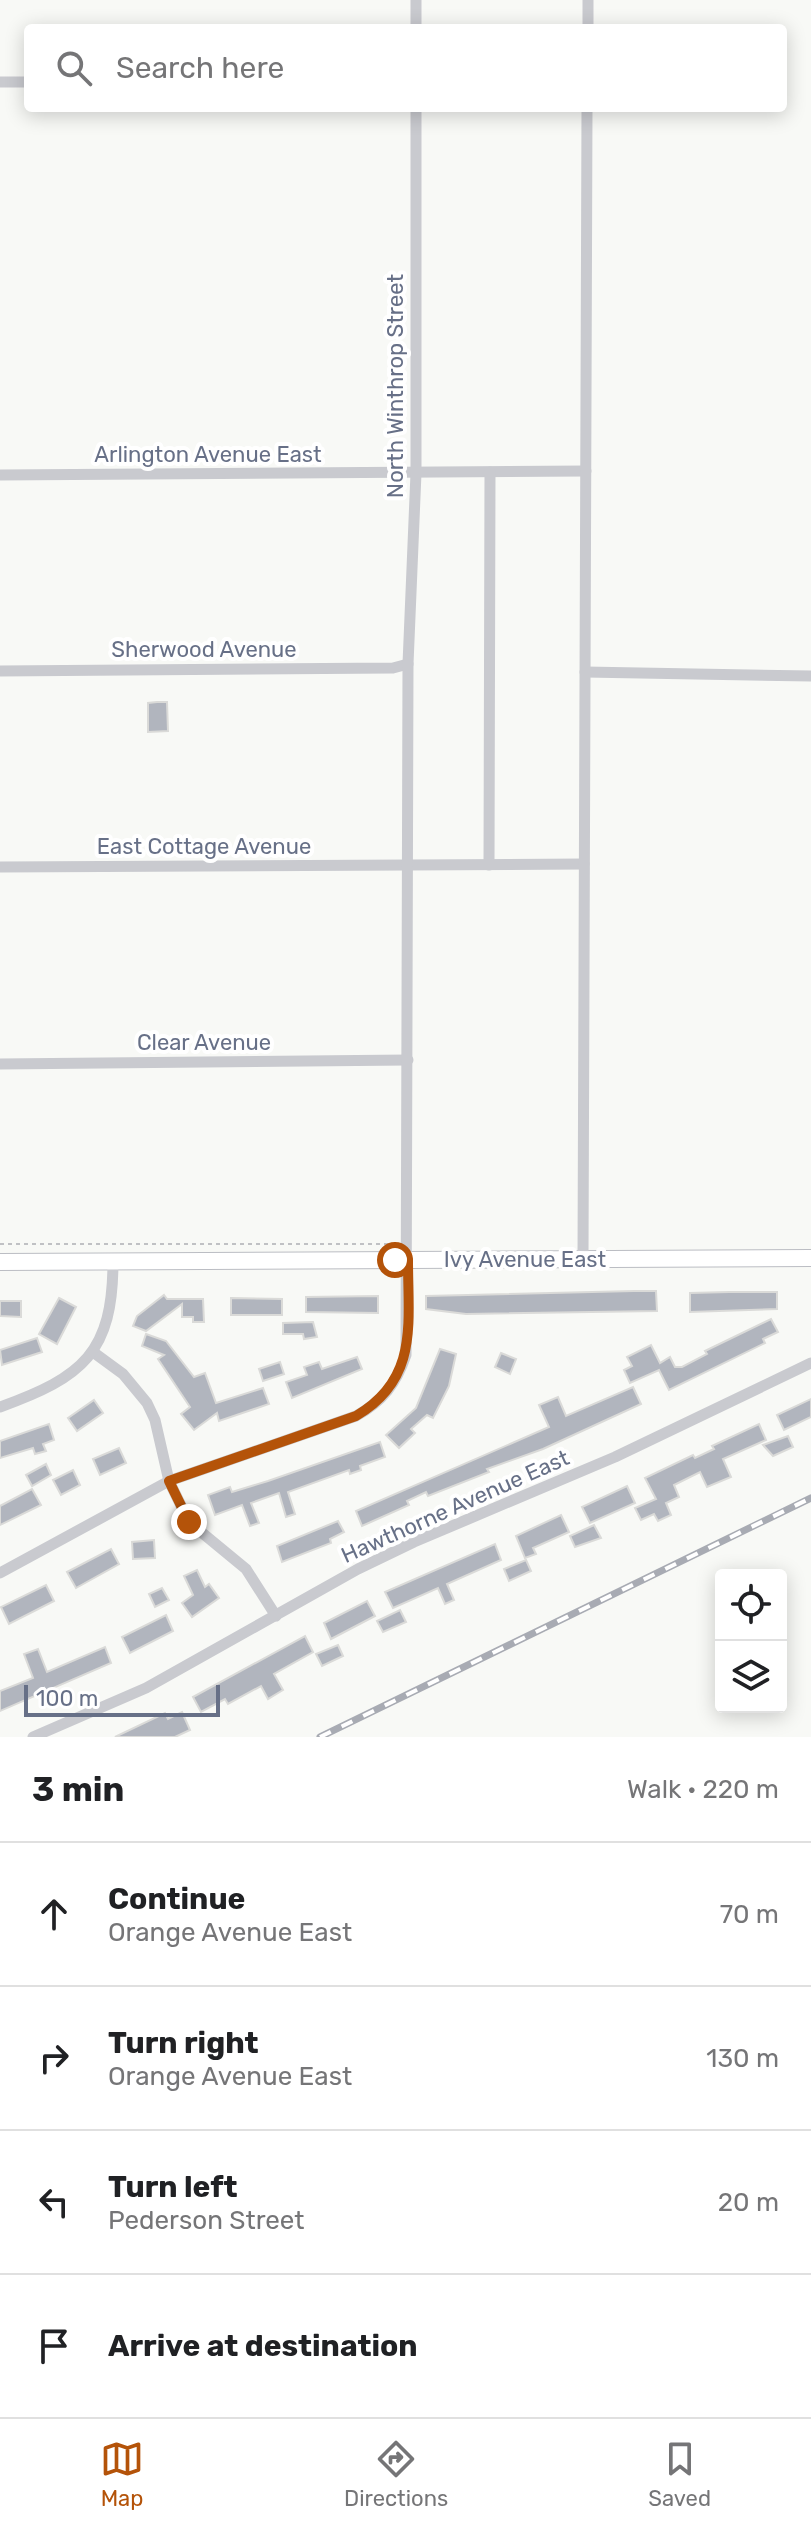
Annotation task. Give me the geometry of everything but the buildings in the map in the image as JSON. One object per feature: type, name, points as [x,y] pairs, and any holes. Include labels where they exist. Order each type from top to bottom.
[{"type":"street","points":[[416,0],[416,24]]},
{"type":"street","points":[[588,0],[588,24]]},
{"type":"street","points":[[0,82],[24,82]]},
{"type":"street","name":"North Winthrop Street","points":[[0,1573],[169,1481],[356,1416],[383,1397],[400,1374],[406,1355],[408,664],[416,473],[416,112]]},
{"type":"street","points":[[583,1259],[587,112]]},
{"type":"street","name":"Arlington Avenue East","points":[[0,475],[586,471]]},
{"type":"street","points":[[489,865],[490,472]]},
{"type":"street","name":"Sherwood Avenue","points":[[0,671],[393,668],[408,664]]},
{"type":"street","points":[[585,672],[811,676]]},
{"type":"street","name":"East Cottage Avenue","points":[[0,867],[584,864]]},
{"type":"street","name":"Clear Avenue","points":[[0,1064],[408,1060]]},
{"type":"street","name":"Ivy Avenue East","points":[[0,1262],[811,1258]]},
{"type":"street","points":[[0,1407],[63,1380],[93,1352],[109,1317],[113,1261]]},
{"type":"street","points":[[93,1352],[123,1374],[147,1403],[155,1420],[169,1481],[189,1522],[246,1569],[276,1616]]},
{"type":"street","name":"Hawthorne Avenue East","points":[[33,1737],[146,1688],[358,1569],[414,1542],[615,1457],[811,1363]]},
{"type":"path","points":[[0,1244],[394,1242],[394,1249]]},
{"type":"railway","points":[[320,1737],[811,1498]]},
{"type":"route","points":[[189,1522],[178,1506],[169,1481],[356,1416],[373,1407],[392,1386],[400,1374],[408,1341],[408,1260],[395,1260]]}]
